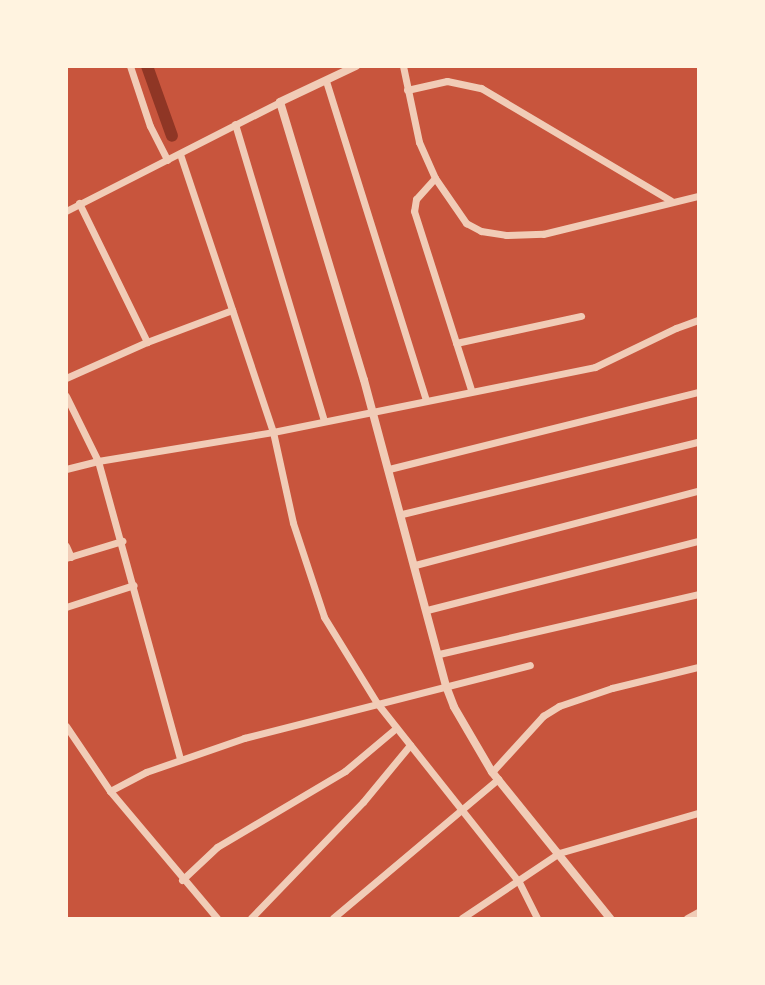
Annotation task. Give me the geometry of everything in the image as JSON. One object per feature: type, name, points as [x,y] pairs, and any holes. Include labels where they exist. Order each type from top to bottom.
[{"type":"street","points":[[130,66],[150,126],[167,160]]},
{"type":"street","points":[[66,211],[235,124],[356,66]]},
{"type":"street","points":[[403,66],[419,142],[435,178],[466,223],[481,231],[506,235],[543,234],[698,196]]},
{"type":"street","points":[[326,81],[426,400]]},
{"type":"street","points":[[407,90],[447,81],[481,88],[672,201]]},
{"type":"street","points":[[280,102],[373,412],[446,686],[454,707],[495,776],[610,919]]},
{"type":"street","points":[[235,124],[324,421]]},
{"type":"street","points":[[180,154],[273,432],[293,523],[312,585],[339,645],[396,728],[519,881],[537,919]]},
{"type":"street","points":[[435,178],[416,200],[414,211],[471,390]]},
{"type":"street","points":[[79,203],[146,342]]},
{"type":"street","points":[[66,379],[146,342],[232,310]]},
{"type":"street","points":[[456,343],[581,316]]},
{"type":"street","points":[[66,469],[98,461],[273,432],[595,367],[698,320]]},
{"type":"street","points":[[389,469],[698,392]]},
{"type":"street","points":[[66,396],[98,461],[180,759]]},
{"type":"street","points":[[402,514],[698,442]]},
{"type":"street","points":[[415,565],[698,491]]},
{"type":"street","points":[[66,546],[69,558],[122,541]]},
{"type":"street","points":[[427,610],[698,541]]},
{"type":"street","points":[[66,607],[134,585]]},
{"type":"street","points":[[439,654],[698,594]]},
{"type":"street","points":[[110,792],[180,759],[244,738],[530,664]]},
{"type":"street","points":[[333,919],[461,810],[495,776],[543,716],[559,706],[612,688],[698,667]]},
{"type":"street","points":[[66,726],[110,792],[217,919]]},
{"type":"street","points":[[182,880],[217,847],[345,771],[396,728]]},
{"type":"street","points":[[251,919],[363,802],[410,745]]},
{"type":"street","points":[[462,919],[559,853],[698,813]]},
{"type":"street","points":[[687,919],[698,912]]},
{"type":"waterway","points":[[147,66],[172,136]]}]
